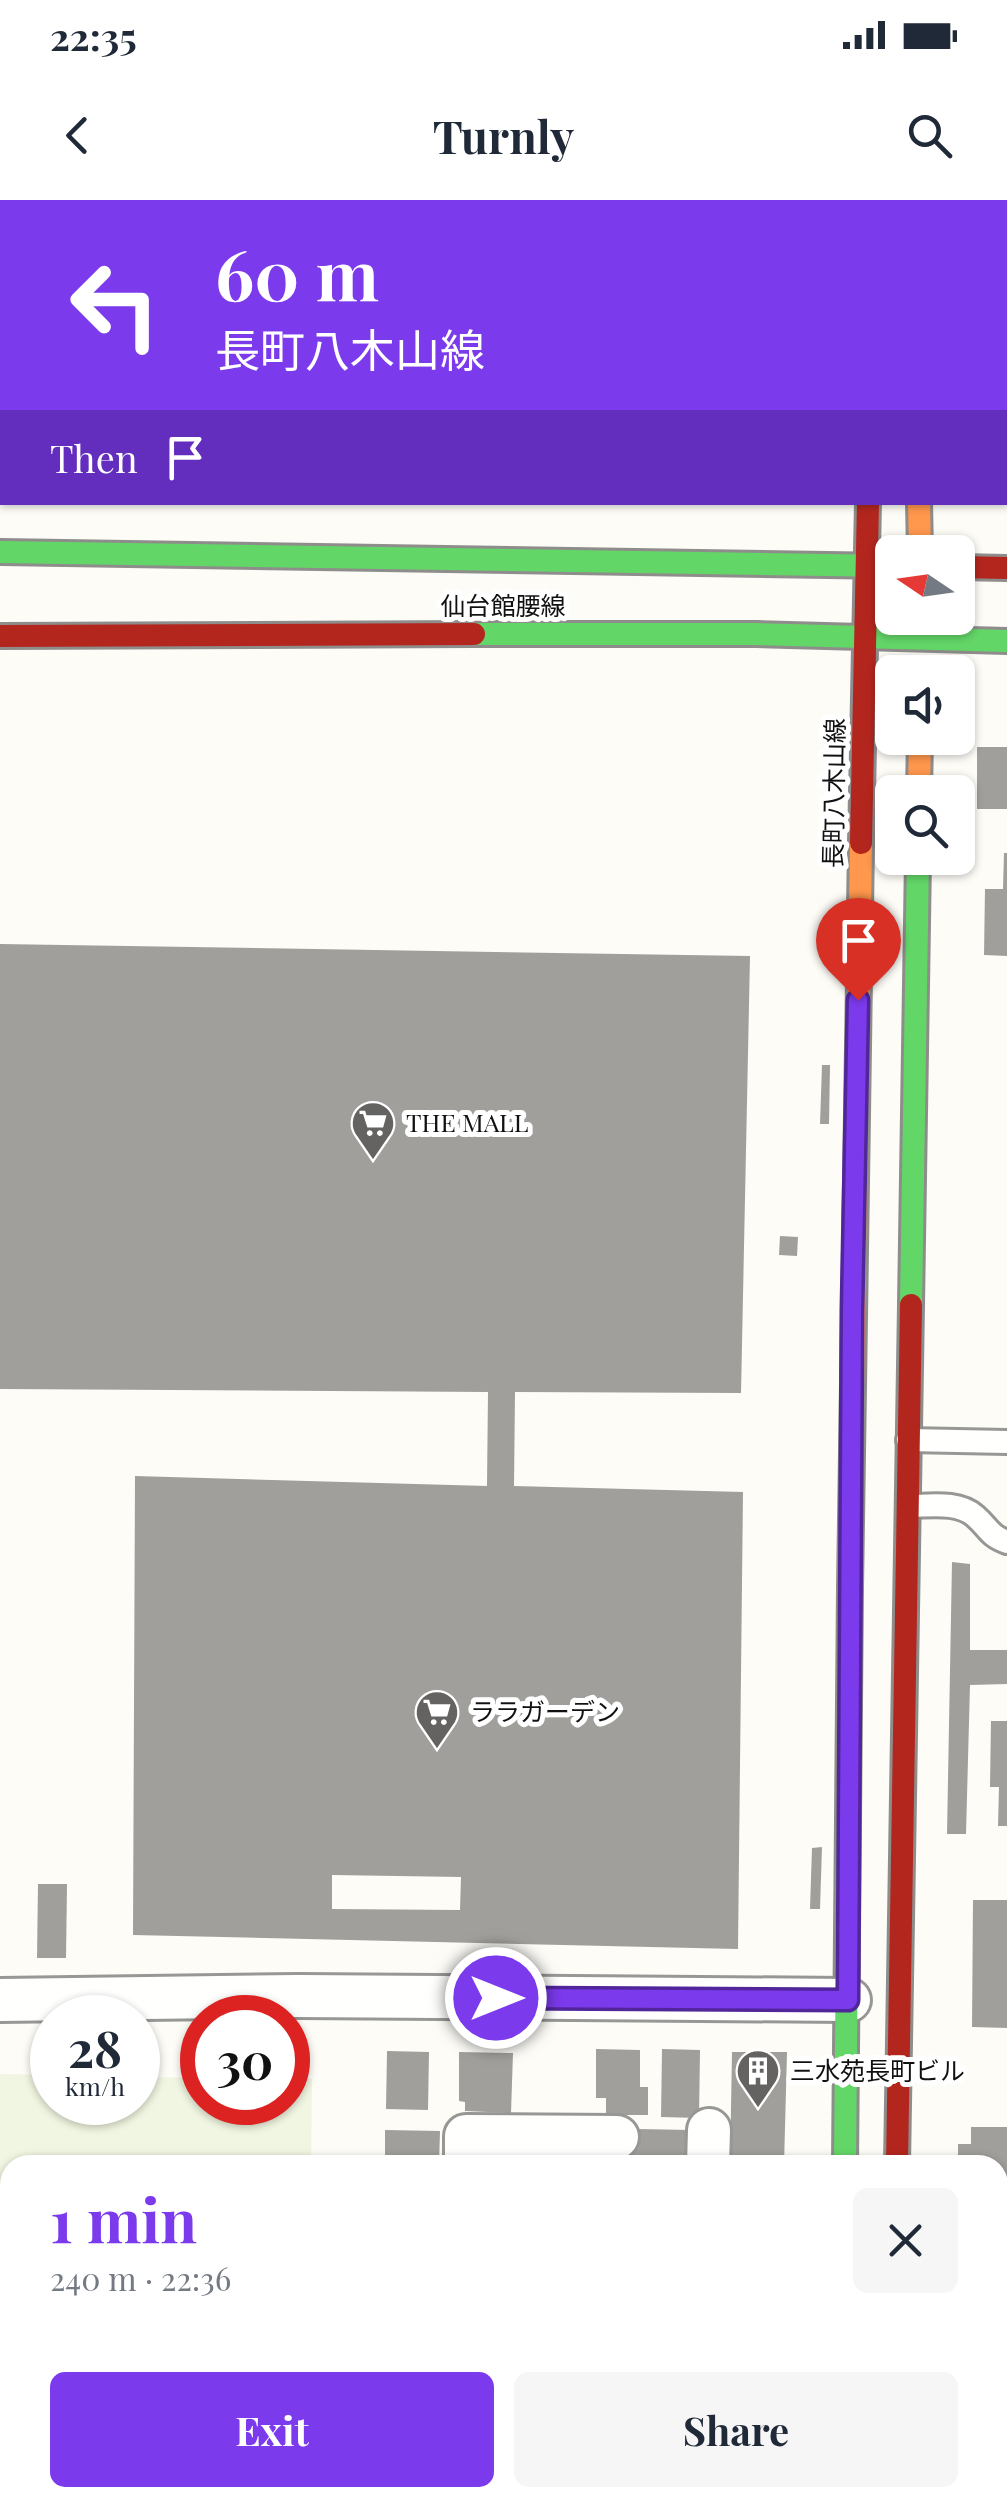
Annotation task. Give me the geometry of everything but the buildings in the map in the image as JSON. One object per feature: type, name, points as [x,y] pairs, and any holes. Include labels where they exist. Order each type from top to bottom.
[{"type":"street","name":"長町八木山線","points":[[845,2155],[852,1329],[868,505]]},
{"type":"street","points":[[919,505],[920,535]]},
{"type":"street","name":"仙台館腰線","points":[[0,552],[875,566]]},
{"type":"street","points":[[975,568],[1007,568]]},
{"type":"street","name":"仙台館腰線","points":[[0,636],[536,633],[1007,640]]},
{"type":"street","points":[[897,2155],[918,875]]},
{"type":"street","points":[[0,2000],[298,1996],[848,2000]]},
{"type":"street","points":[[466,2155],[466,2136],[616,2137]]},
{"type":"lane","points":[[908,1440],[1007,1442]]},
{"type":"lane","points":[[906,1506],[964,1509],[992,1536],[1007,1542]]},
{"type":"green space","points":[[0,2074],[30,2075],[30,2125],[160,2125],[160,2077],[180,2078],[180,2125],[310,2125],[312,2079],[311,2155],[0,2155]]},
{"type":"traffic: fast","points":[[0,552],[875,566]]},
{"type":"traffic: fast","points":[[474,634],[756,634],[1007,641]]},
{"type":"traffic: fast","points":[[911,1305],[918,875]]},
{"type":"traffic: fast","points":[[845,2155],[850,1588]]},
{"type":"traffic: slow","points":[[919,505],[920,535]]},
{"type":"traffic: slow","points":[[919,775],[920,755]]},
{"type":"traffic: slow","points":[[850,1588],[861,843]]},
{"type":"traffic: jam","points":[[861,843],[868,505]]},
{"type":"traffic: jam","points":[[975,567],[1007,568]]},
{"type":"traffic: jam","points":[[0,636],[474,634]]},
{"type":"traffic: jam","points":[[897,2155],[911,1305]]},
{"type":"place","name":"THE MALL","points":[[373,1161]]},
{"type":"place","name":"ララガーデン","points":[[437,1750]]},
{"type":"place","name":"三水苑長町ビル","points":[[758,2109]]},
{"type":"route","points":[[496,1998],[848,2000],[858,1000]]}]
